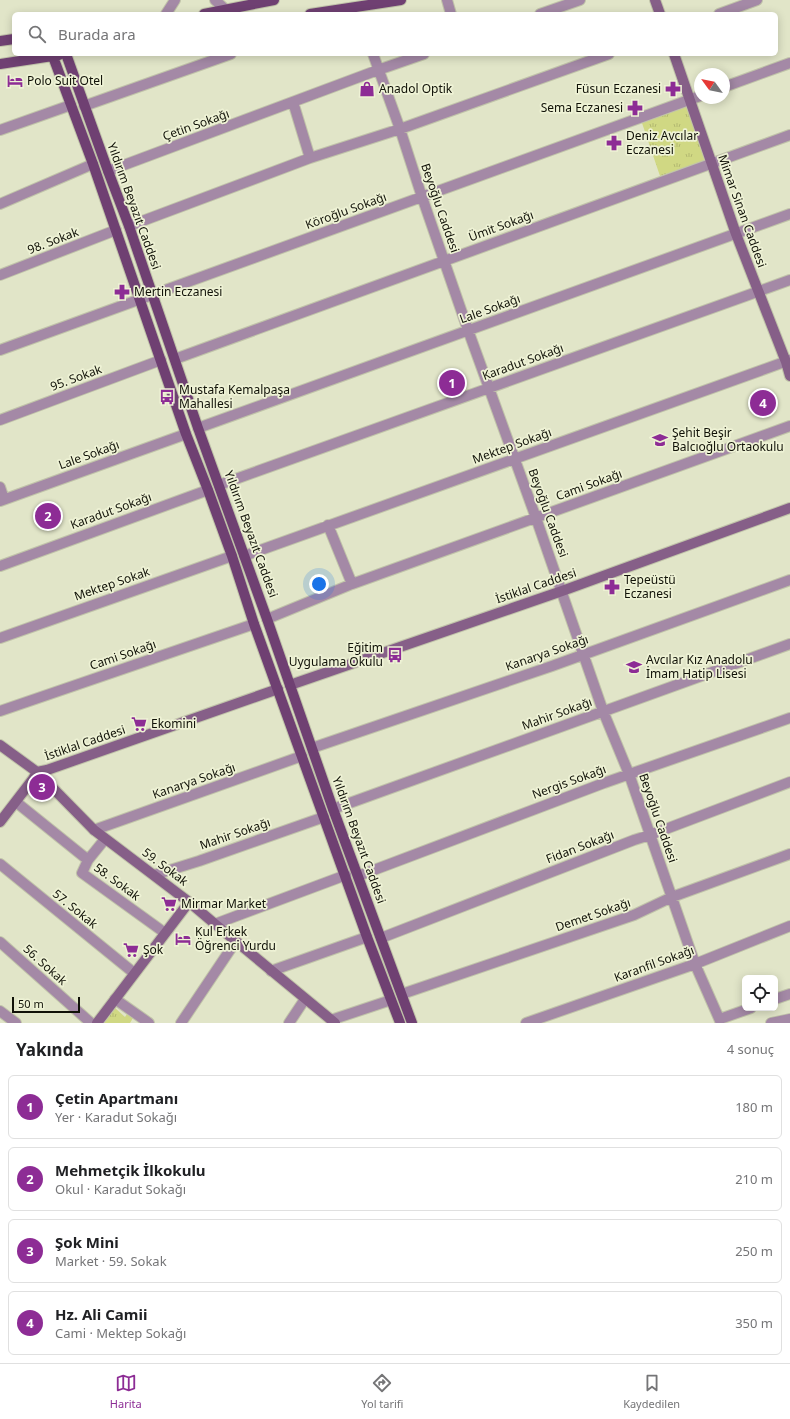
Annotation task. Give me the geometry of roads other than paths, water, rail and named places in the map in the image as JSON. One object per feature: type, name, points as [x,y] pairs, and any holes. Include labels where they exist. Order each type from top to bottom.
[{"type":"main road","points":[[215,12],[274,0]]},
{"type":"main road","points":[[322,12],[401,0]]},
{"type":"main road","points":[[0,41],[12,39]]},
{"type":"main road","points":[[0,64],[46,56]]},
{"type":"main road","name":"Yıldırım Beyazıt Caddesi","points":[[52,56],[93,164],[186,434],[232,556],[254,624],[367,937],[400,1023]]},
{"type":"main road","name":"Yıldırım Beyazıt Caddesi","points":[[67,56],[129,226],[198,428],[268,619],[333,809],[412,1023]]},
{"type":"main road","points":[[278,689],[290,685]]},
{"type":"street","points":[[167,12],[175,0]]},
{"type":"street","points":[[215,0],[226,10]]},
{"type":"street","points":[[447,0],[450,12]]},
{"type":"street","points":[[546,12],[580,0]]},
{"type":"street","points":[[656,0],[659,12]]},
{"type":"street","points":[[724,12],[757,0]]},
{"type":"street","points":[[84,106],[225,56]]},
{"type":"street","name":"Beyoğlu Caddesi","points":[[374,56],[468,330],[562,591],[603,711],[629,774],[695,964],[721,1021]]},
{"type":"street","name":"Çetin Sokağı","points":[[108,171],[418,56]]},
{"type":"street","points":[[129,226],[310,158],[400,129],[603,56]]},
{"type":"street","name":"Mimar Sinan Caddesi","points":[[675,56],[757,292],[788,361],[790,376]]},
{"type":"street","points":[[730,86],[790,63]]},
{"type":"street","name":"Köroğlu Sokağı","points":[[0,350],[694,98]]},
{"type":"street","points":[[293,102],[310,158]]},
{"type":"street","points":[[0,130],[71,105]]},
{"type":"street","name":"Ümit Sokağı","points":[[175,359],[790,135]]},
{"type":"street","points":[[0,204],[93,164]]},
{"type":"street","name":"Lale Sokağı","points":[[198,428],[790,214]]},
{"type":"street","name":"98. Sokak","points":[[0,275],[116,230]]},
{"type":"street","name":"Karadut Sokağı","points":[[220,485],[790,280]]},
{"type":"street","name":"95. Sokak","points":[[0,420],[161,360]]},
{"type":"street","name":"Mektep Sokağı","points":[[244,556],[788,361]]},
{"type":"street","name":"Cami Sokağı","points":[[268,619],[352,584],[790,426]]},
{"type":"street","name":"Lale Sokağı","points":[[2,500],[186,434]]},
{"type":"street","points":[[208,490],[220,485]]},
{"type":"street","points":[[0,487],[2,500]]},
{"type":"street","name":"Karadut Sokağı","points":[[0,566],[208,490]]},
{"type":"street","name":"İstiklal Caddesi","points":[[290,685],[562,591],[790,508]]},
{"type":"street","points":[[328,525],[352,584]]},
{"type":"street","name":"Mektep Sokak","points":[[0,638],[232,556]]},
{"type":"street","name":"Kanarya Sokağı","points":[[312,748],[584,654],[790,580]]},
{"type":"street","name":"Cami Sokağı","points":[[0,710],[254,624]]},
{"type":"street","name":"Mahir Sokağı","points":[[333,809],[790,644]]},
{"type":"street","name":"İstiklal Caddesi","points":[[37,772],[47,770],[278,689]]},
{"type":"street","name":"Nergis Sokağı","points":[[358,876],[629,774],[790,718]]},
{"type":"street","name":"59. Sokak","points":[[0,745],[37,772],[94,830],[189,902],[333,1021]]},
{"type":"street","name":"Kanarya Sokağı","points":[[94,830],[302,756]]},
{"type":"street","points":[[0,822],[37,772]]},
{"type":"street","name":"Fidan Sokağı","points":[[381,938],[790,782]]},
{"type":"street","name":"58. Sokak","points":[[16,802],[88,860],[82,873],[165,933]]},
{"type":"street","name":"Mahir Sokağı","points":[[154,875],[199,861],[324,816]]},
{"type":"street","points":[[88,860],[105,839]]},
{"type":"street","name":"Demet Sokağı","points":[[402,994],[634,915],[672,897],[790,854]]},
{"type":"street","name":"57. Sokak","points":[[0,864],[134,973]]},
{"type":"street","points":[[215,924],[346,876]]},
{"type":"street","points":[[97,1023],[189,902]]},
{"type":"street","name":"Karanfil Sokağı","points":[[526,1023],[695,964],[790,926]]},
{"type":"street","points":[[271,971],[367,937]]},
{"type":"street","points":[[181,1023],[236,941]]},
{"type":"street","name":"56. Sokak","points":[[0,942],[91,1023]]},
{"type":"street","points":[[778,998],[790,994]]},
{"type":"street","points":[[115,999],[149,1023]]},
{"type":"street","points":[[289,1023],[305,999]]},
{"type":"street","points":[[333,1021],[391,1000]]},
{"type":"street","points":[[0,1011],[16,1023]]},
{"type":"street","points":[[721,1021],[744,1011]]},
{"type":"street","points":[[771,1023],[790,1020]]},
{"type":"place","name":"Polo Suit Otel","points":[[15,81]]},
{"type":"place","name":"Anadol Optik","points":[[367,89]]},
{"type":"place","name":"Füsun Eczanesi","points":[[673,89]]},
{"type":"place","name":"Sema Eczanesi","points":[[635,108]]},
{"type":"place","name":"Deniz Avcılar Eczanesi","points":[[614,143]]},
{"type":"place","name":"Mertin Eczanesi","points":[[122,292]]},
{"type":"place","name":"Çetin Apartmanı","points":[[452,383]]},
{"type":"place","name":"Mustafa Kemalpaşa Mahallesi","points":[[167,397]]},
{"type":"place","name":"Hz. Ali Camii","points":[[763,403]]},
{"type":"place","name":"Şehit Beşir Balcıoğlu Ortaokulu","points":[[660,440]]},
{"type":"place","name":"Mehmetçik İlkokulu","points":[[48,516]]},
{"type":"place","name":"Tepeüstü Eczanesi","points":[[612,587]]},
{"type":"place","name":"Eğitim Uygulama Okulu","points":[[395,655]]},
{"type":"place","name":"Avcılar Kız Anadolu İmam Hatip Lisesi","points":[[634,667]]},
{"type":"place","name":"Ekomini","points":[[139,724]]},
{"type":"place","name":"Şok Mini","points":[[42,787]]},
{"type":"place","name":"Mirmar Market","points":[[169,904]]},
{"type":"place","name":"Kul Erkek Öğrenci Yurdu","points":[[183,939]]},
{"type":"place","name":"Şok","points":[[131,950]]}]
